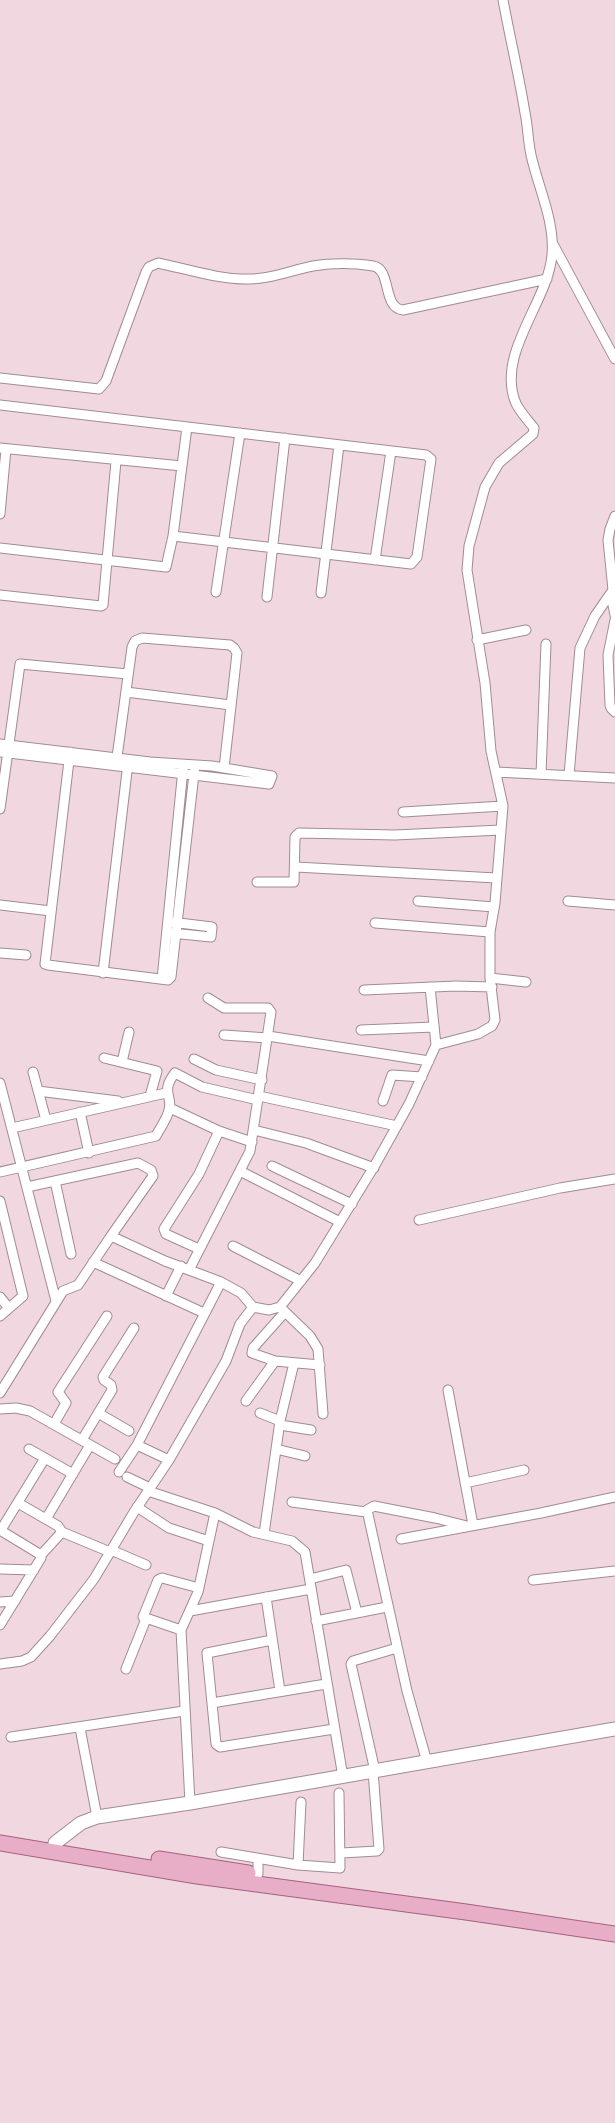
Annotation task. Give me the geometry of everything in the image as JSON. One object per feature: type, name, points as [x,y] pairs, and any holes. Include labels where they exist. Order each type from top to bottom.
[{"type":"main road","points":[[0,1833],[55,1843],[258,1874],[615,1924]]},
{"type":"main road","points":[[0,1843],[197,1876],[466,1912],[615,1934]]},
{"type":"street","points":[[436,1045],[478,1034],[492,1026],[495,1020],[491,982],[490,932],[494,907],[503,806],[491,751],[485,683],[468,577],[469,546],[485,488],[499,463],[533,434],[534,428],[516,403],[511,386],[519,342],[547,279],[552,254],[550,225],[531,154],[525,112],[504,0]]},
{"type":"street","points":[[551,241],[615,358]]},
{"type":"street","points":[[0,378],[99,389],[106,381],[146,272],[149,267],[158,263],[231,278],[250,279],[312,266],[373,266],[380,269],[382,272],[392,304],[399,310],[547,279]]},
{"type":"street","points":[[0,405],[430,456],[432,463],[416,561],[407,564],[173,536]]},
{"type":"street","points":[[0,548],[108,562],[166,567],[173,536],[186,427]]},
{"type":"street","points":[[216,592],[240,433]]},
{"type":"street","points":[[267,597],[285,438]]},
{"type":"street","points":[[321,593],[339,445]]},
{"type":"street","points":[[0,514],[3,448],[116,461],[182,466]]},
{"type":"street","points":[[375,560],[391,451]]},
{"type":"street","points":[[0,595],[101,606],[105,602],[116,461]]},
{"type":"street","points":[[569,775],[580,648],[595,616],[611,594],[614,584],[608,540],[615,516]]},
{"type":"street","points":[[611,594],[615,615]]},
{"type":"street","points":[[615,620],[608,655],[610,705],[615,712]]},
{"type":"street","points":[[478,640],[526,630]]},
{"type":"street","points":[[117,757],[132,647],[135,641],[142,638],[230,645],[234,648],[236,653],[224,768]]},
{"type":"street","points":[[541,774],[546,644]]},
{"type":"street","points":[[0,809],[4,749],[20,664],[128,674]]},
{"type":"street","points":[[126,692],[231,705]]},
{"type":"street","points":[[4,749],[70,757],[127,768],[182,775],[271,783],[270,775],[224,768],[117,757],[70,757]]},
{"type":"street","points":[[70,757],[45,964],[48,966],[168,980],[171,976],[195,765]]},
{"type":"street","points":[[103,973],[128,758]]},
{"type":"street","points":[[162,979],[184,764]]},
{"type":"street","points":[[496,772],[615,778]]},
{"type":"street","points":[[403,812],[503,806]]},
{"type":"street","points":[[257,882],[294,882],[296,867],[295,837],[299,833],[395,836],[501,830]]},
{"type":"street","points":[[173,862],[184,862]]},
{"type":"street","points":[[296,867],[496,878]]},
{"type":"street","points":[[418,901],[494,907]]},
{"type":"street","points":[[568,901],[615,905]]},
{"type":"street","points":[[0,905],[51,911]]},
{"type":"street","points":[[166,932],[211,937],[212,927],[167,922]]},
{"type":"street","points":[[375,923],[490,932]]},
{"type":"street","points":[[0,953],[26,955]]},
{"type":"street","points":[[364,990],[491,982],[526,982]]},
{"type":"street","points":[[320,1365],[275,1362],[254,1354],[252,1351],[315,1263],[352,1204],[374,1168],[422,1078],[436,1045],[430,987]]},
{"type":"street","points":[[166,1296],[199,1249],[250,1151],[262,1080],[270,1009],[224,1008],[208,998]]},
{"type":"street","points":[[361,1030],[434,1027]]},
{"type":"street","points":[[122,1062],[129,1032]]},
{"type":"street","points":[[224,1035],[268,1037],[430,1061]]},
{"type":"street","points":[[104,1058],[157,1071],[150,1096]]},
{"type":"street","points":[[194,1059],[216,1070],[262,1080]]},
{"type":"street","points":[[33,1072],[46,1120]]},
{"type":"street","points":[[0,1172],[88,1153],[156,1136],[170,1108],[166,1092],[175,1073],[202,1088],[397,1126]]},
{"type":"street","points":[[383,1101],[392,1075],[422,1078]]},
{"type":"street","points":[[0,1083],[56,1301]]},
{"type":"street","points":[[38,1091],[123,1101]]},
{"type":"street","points":[[12,1128],[166,1092]]},
{"type":"street","points":[[170,1108],[219,1131],[252,1142]]},
{"type":"street","points":[[80,1112],[88,1153]]},
{"type":"street","points":[[254,1130],[306,1143],[374,1168]]},
{"type":"street","points":[[199,1249],[166,1234],[164,1229],[199,1174],[219,1131]]},
{"type":"street","points":[[0,1393],[56,1301],[65,1289],[78,1285],[153,1176],[151,1170],[138,1164],[28,1188]]},
{"type":"street","points":[[272,1166],[352,1204]]},
{"type":"street","points":[[240,1171],[340,1222]]},
{"type":"street","points":[[419,1220],[560,1188],[615,1179]]},
{"type":"street","points":[[55,1181],[71,1254]]},
{"type":"street","points":[[0,1202],[23,1296],[8,1307],[0,1316]]},
{"type":"street","points":[[111,1236],[221,1282],[241,1293],[253,1307],[269,1310],[283,1309],[315,1342],[318,1349],[323,1414]]},
{"type":"street","points":[[232,1246],[301,1281]]},
{"type":"street","points":[[93,1262],[204,1313]]},
{"type":"street","points":[[221,1282],[123,1475],[149,1490],[215,1513],[253,1532],[292,1541],[302,1550],[306,1556],[326,1684],[343,1777]]},
{"type":"street","points":[[0,1297],[8,1307]]},
{"type":"street","points":[[0,1664],[32,1658],[94,1580],[137,1507],[169,1460],[222,1368],[240,1324],[253,1307]]},
{"type":"street","points":[[54,1424],[66,1403],[58,1392],[107,1316]]},
{"type":"street","points":[[82,1440],[112,1387],[104,1380],[103,1377],[134,1328]]},
{"type":"street","points":[[246,1401],[275,1362]]},
{"type":"street","points":[[264,1534],[280,1423],[294,1363]]},
{"type":"street","points":[[448,1390],[465,1483],[470,1526]]},
{"type":"street","points":[[0,1409],[23,1409],[54,1424],[115,1459]]},
{"type":"street","points":[[98,1413],[128,1431]]},
{"type":"street","points":[[260,1413],[280,1423],[311,1430]]},
{"type":"street","points":[[46,1519],[90,1445]]},
{"type":"street","points":[[137,1445],[169,1460]]},
{"type":"street","points":[[29,1449],[73,1474]]},
{"type":"street","points":[[276,1449],[305,1456]]},
{"type":"street","points":[[41,1555],[0,1530],[46,1458]]},
{"type":"street","points":[[465,1483],[524,1470]]},
{"type":"street","points":[[401,1539],[615,1496]]},
{"type":"street","points":[[292,1502],[366,1512]]},
{"type":"street","points":[[18,1503],[58,1526],[62,1532],[146,1565]]},
{"type":"street","points":[[427,1762],[397,1648],[366,1512],[368,1507],[374,1506],[470,1526]]},
{"type":"street","points":[[137,1507],[169,1528],[209,1541]]},
{"type":"street","points":[[190,1803],[184,1711],[184,1670],[181,1630],[199,1588],[215,1513]]},
{"type":"street","points":[[0,1625],[34,1570],[41,1555],[62,1532]]},
{"type":"street","points":[[0,1569],[34,1570]]},
{"type":"street","points":[[190,1611],[266,1597],[311,1584],[346,1570],[357,1613]]},
{"type":"street","points":[[533,1580],[615,1571]]},
{"type":"street","points":[[181,1630],[146,1619],[143,1616],[160,1578],[199,1588]]},
{"type":"street","points":[[266,1597],[280,1691]]},
{"type":"street","points":[[0,1602],[15,1601]]},
{"type":"street","points":[[316,1621],[387,1607]]},
{"type":"street","points":[[126,1669],[146,1619]]},
{"type":"street","points":[[272,1640],[208,1653],[216,1744],[220,1747],[334,1729]]},
{"type":"street","points":[[342,1854],[377,1851],[379,1849],[374,1771],[351,1664],[353,1661],[397,1648]]},
{"type":"street","points":[[212,1704],[326,1684]]},
{"type":"street","points":[[11,1738],[80,1728],[156,1714],[184,1711]]},
{"type":"street","points":[[80,1728],[97,1817]]},
{"type":"street","points":[[55,1843],[81,1823],[97,1817],[190,1803],[615,1729]]},
{"type":"street","points":[[221,1852],[298,1865],[339,1869],[341,1866],[342,1854],[340,1793]]},
{"type":"street","points":[[298,1865],[301,1802]]},
{"type":"street","points":[[258,1859],[258,1874]]}]
